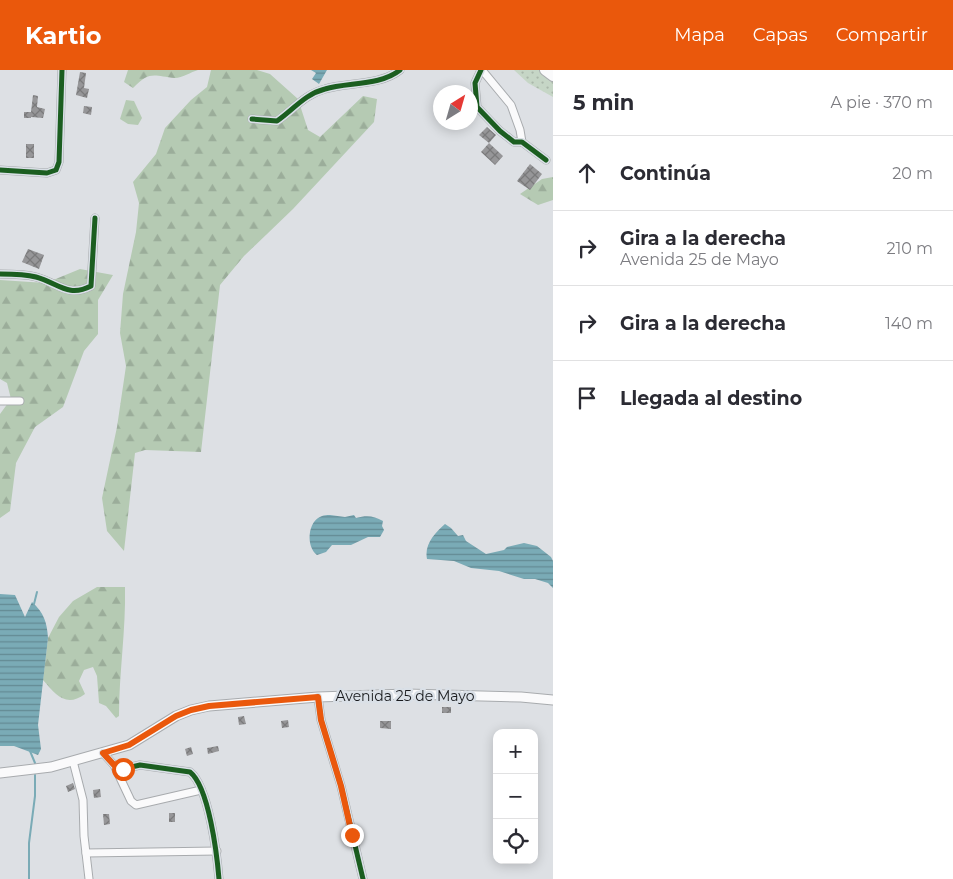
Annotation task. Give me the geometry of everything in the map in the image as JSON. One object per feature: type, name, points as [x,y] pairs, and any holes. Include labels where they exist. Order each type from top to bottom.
[{"type":"highway","points":[[545,70],[553,76]]},
{"type":"main road","name":"Avenida 25 de Mayo","points":[[0,773],[51,767],[129,745],[176,716],[209,706],[318,697],[407,694],[521,697],[553,700]]},
{"type":"street","points":[[0,170],[48,173],[56,170],[59,162],[62,70]]},
{"type":"street","points":[[252,119],[277,121],[308,95],[340,85],[359,84],[395,74],[400,70]]},
{"type":"street","points":[[522,142],[520,130],[511,105],[482,70],[476,83],[478,107],[514,142],[522,142],[546,160]]},
{"type":"street","points":[[0,274],[36,277],[69,291],[83,290],[92,286],[95,218]]},
{"type":"street","points":[[0,401],[20,402]]},
{"type":"street","points":[[318,697],[321,720],[341,786],[363,879]]},
{"type":"street","points":[[103,753],[114,765],[131,802],[136,805],[201,790]]},
{"type":"street","points":[[73,761],[83,800],[84,836],[89,879]]},
{"type":"street","points":[[114,765],[123,769],[140,765],[190,772],[195,776],[201,790],[217,852],[219,879]]},
{"type":"street","points":[[86,853],[217,852]]},
{"type":"green space","points":[[128,70],[198,70],[178,78],[148,76],[133,88],[124,82]]},
{"type":"green space","points":[[211,70],[257,70],[270,74],[298,99],[308,130],[320,137],[363,96],[377,99],[374,122],[293,209],[244,256],[220,285],[201,452],[145,450],[135,453],[124,551],[107,531],[102,498],[117,427],[126,366],[120,333],[123,294],[136,232],[139,203],[133,182],[156,154],[165,128],[191,100],[207,87]]},
{"type":"green space","points":[[514,70],[553,70],[553,97],[528,83]]},
{"type":"green space","points":[[126,100],[134,101],[142,118],[138,125],[128,124],[120,119]]},
{"type":"green space","points":[[553,177],[553,200],[538,205],[520,194],[542,179]]},
{"type":"green space","points":[[80,269],[113,275],[98,300],[98,334],[84,351],[63,407],[35,427],[16,463],[10,511],[0,518],[0,414],[11,399],[7,383],[0,379],[0,280],[46,283]]},
{"type":"green space","points":[[97,587],[125,587],[119,716],[116,718],[106,706],[99,703],[97,676],[93,667],[84,670],[79,681],[85,694],[72,700],[67,700],[57,695],[43,680],[48,638],[59,617],[73,601]]},
{"type":"water","points":[[311,70],[327,70],[319,84],[312,79],[316,73]]},
{"type":"water","points":[[330,515],[345,517],[354,515],[356,518],[373,517],[383,521],[382,526],[384,530],[380,537],[368,537],[351,545],[332,545],[326,552],[317,555],[311,546],[311,528],[317,519]]},
{"type":"water","points":[[445,524],[458,536],[463,535],[466,541],[486,554],[524,543],[537,546],[551,557],[553,561],[553,588],[548,583],[535,579],[524,579],[499,571],[471,568],[454,561],[427,559],[429,544],[434,535]]},
{"type":"water","points":[[0,594],[15,595],[25,617],[32,602],[46,622],[48,638],[38,725],[41,749],[38,755],[14,746],[0,746]]},
{"type":"building","points":[[80,72],[86,73],[84,88],[89,89],[87,98],[76,95]]},
{"type":"building","points":[[33,95],[38,96],[37,107],[45,109],[43,118],[24,118],[24,112],[31,112]]},
{"type":"building","points":[[84,106],[92,107],[91,115],[83,113]]},
{"type":"building","points":[[487,127],[496,135],[489,143],[479,135]]},
{"type":"building","points":[[489,143],[503,156],[495,165],[481,152]]},
{"type":"building","points":[[26,144],[34,144],[34,158],[26,158]]},
{"type":"building","points":[[530,164],[542,174],[530,190],[517,181]]},
{"type":"building","points":[[28,249],[44,255],[39,269],[22,262]]},
{"type":"building","points":[[442,707],[451,707],[451,713],[442,713]]},
{"type":"building","points":[[244,716],[246,724],[239,725],[238,717]]},
{"type":"building","points":[[288,720],[289,727],[282,728],[281,721]]},
{"type":"building","points":[[380,721],[391,721],[391,729],[380,728]]},
{"type":"building","points":[[218,746],[219,751],[208,754],[207,748]]},
{"type":"building","points":[[191,747],[193,754],[187,756],[185,749]]},
{"type":"building","points":[[73,783],[75,789],[68,792],[66,786]]},
{"type":"building","points":[[100,789],[101,797],[94,798],[93,790]]},
{"type":"building","points":[[169,813],[175,813],[175,822],[169,822]]},
{"type":"building","points":[[103,814],[109,814],[110,824],[104,825]]},
{"type":"waterway","points":[[34,604],[37,592]]},
{"type":"waterway","points":[[30,751],[35,763]]},
{"type":"waterway","points":[[29,879],[29,843],[35,796],[35,775]]},
{"type":"cycle path","points":[[0,170],[47,173],[56,170],[59,162],[62,70]]},
{"type":"cycle path","points":[[252,119],[277,121],[305,98],[318,91],[383,79],[400,70]]},
{"type":"cycle path","points":[[481,70],[475,83],[477,107],[500,131],[514,142],[522,142],[546,160]]},
{"type":"cycle path","points":[[0,274],[32,276],[69,290],[83,289],[91,286],[95,218]]},
{"type":"cycle path","points":[[318,697],[321,720],[341,786],[363,879]]},
{"type":"cycle path","points":[[103,753],[114,765],[123,769],[140,765],[190,772],[197,780],[207,806],[214,839],[219,879]]},
{"type":"route","points":[[123,769],[114,765],[103,753],[129,745],[176,716],[191,710],[209,706],[318,697],[321,720],[341,786],[352,835]]}]
